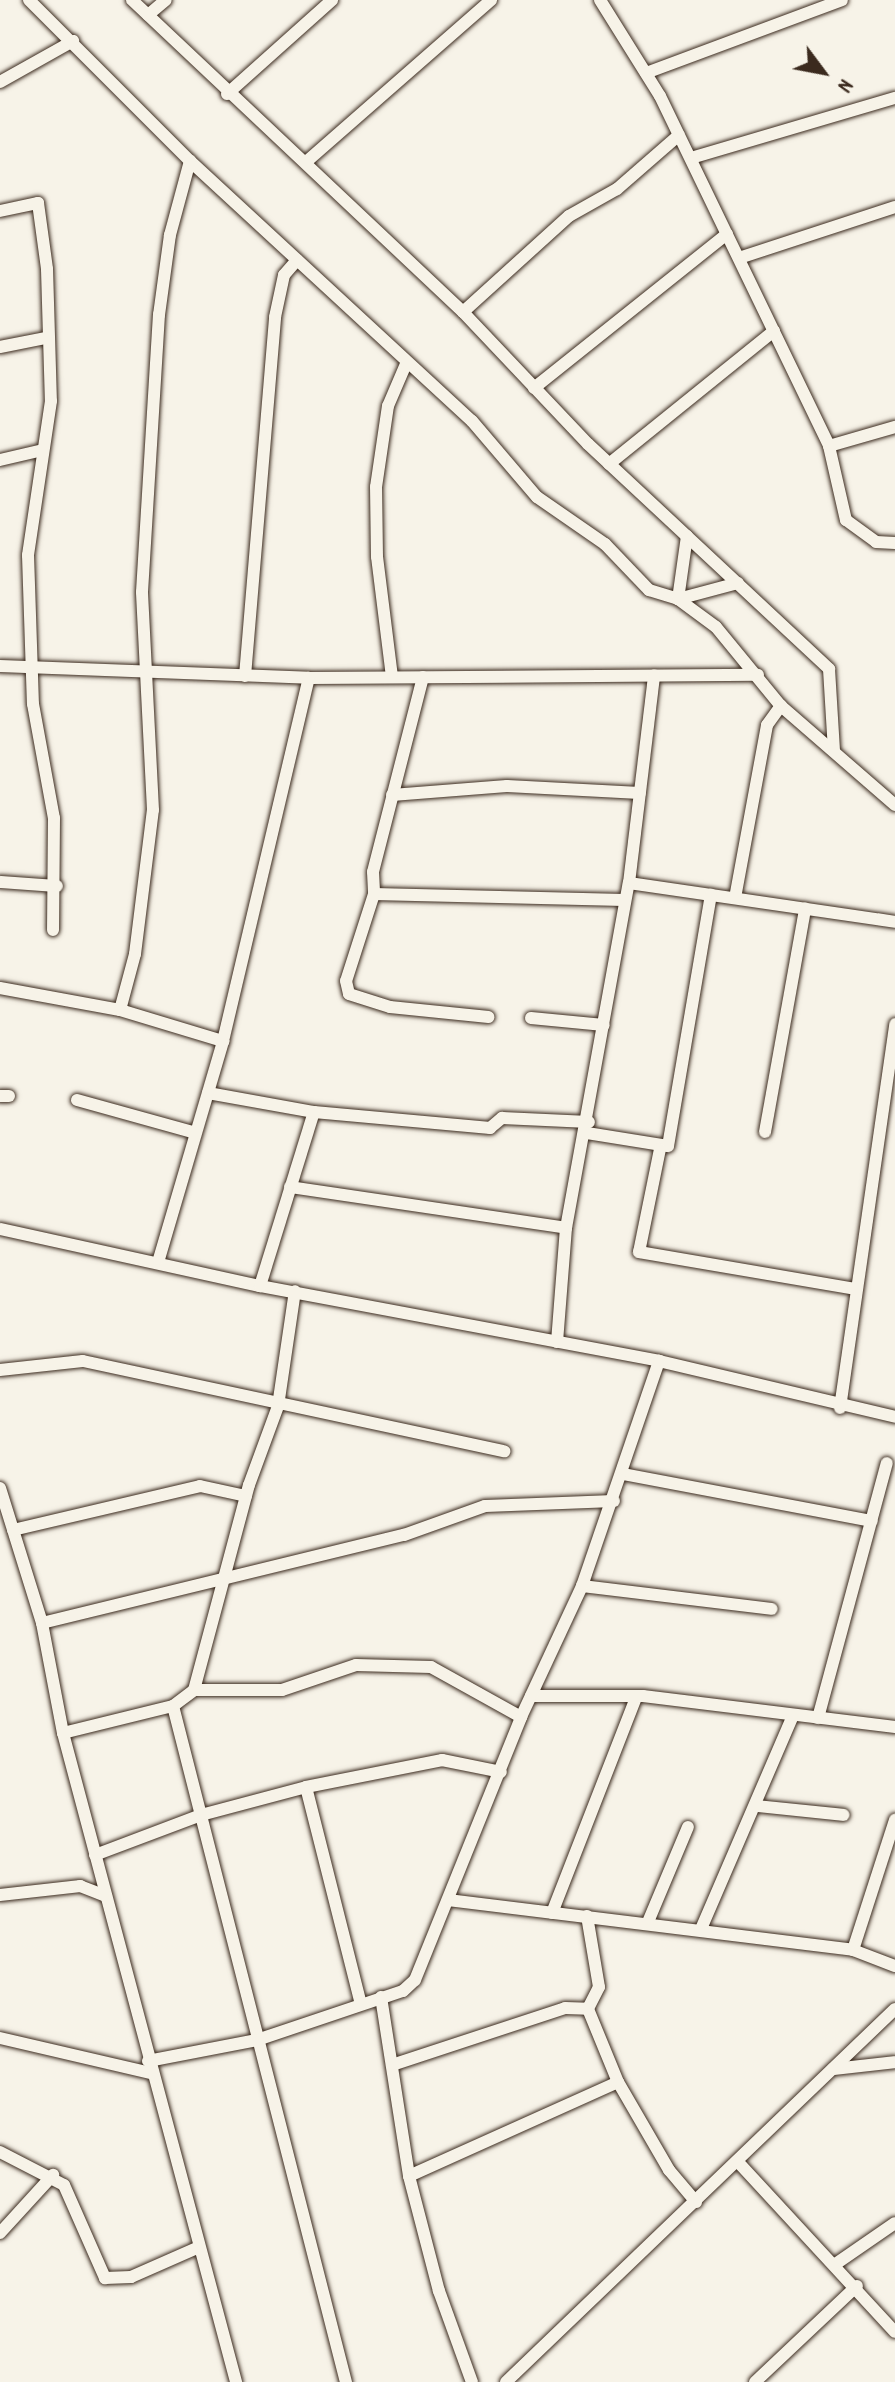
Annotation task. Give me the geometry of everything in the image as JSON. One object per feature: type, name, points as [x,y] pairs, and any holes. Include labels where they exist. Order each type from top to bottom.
[{"type":"street","points":[[29,0],[190,161],[406,364],[472,421],[537,497],[605,544],[649,590],[678,599],[716,627],[781,706],[895,805]]},
{"type":"street","points":[[132,0],[227,94],[306,162],[463,312],[609,464],[829,669],[834,751]]},
{"type":"street","points":[[148,15],[166,0]]},
{"type":"street","points":[[227,94],[332,0]]},
{"type":"street","points":[[306,162],[491,0]]},
{"type":"street","points":[[600,0],[646,73],[691,158],[829,446],[846,520],[876,542],[895,543]]},
{"type":"street","points":[[646,73],[842,0]]},
{"type":"street","points":[[0,82],[73,41]]},
{"type":"street","points":[[691,158],[801,131],[895,98]]},
{"type":"street","points":[[463,312],[569,216],[617,189],[679,135]]},
{"type":"street","points":[[120,1010],[135,954],[153,810],[142,592],[159,315],[170,235],[190,161]]},
{"type":"street","points":[[0,211],[31,201],[39,205],[51,401],[28,555],[33,665],[57,886],[53,930]]},
{"type":"street","points":[[739,258],[895,207]]},
{"type":"street","points":[[534,388],[727,234]]},
{"type":"street","points":[[245,676],[275,317],[284,275],[297,260]]},
{"type":"street","points":[[609,464],[774,331]]},
{"type":"street","points":[[0,347],[46,338]]},
{"type":"street","points":[[392,677],[377,557],[376,487],[388,406],[406,364]]},
{"type":"street","points":[[829,446],[895,427]]},
{"type":"street","points":[[0,460],[43,450]]},
{"type":"street","points":[[678,599],[687,536]]},
{"type":"street","points":[[678,599],[738,583]]},
{"type":"street","points":[[0,666],[309,678],[758,675]]},
{"type":"street","points":[[557,1342],[566,1228],[588,1127],[629,883],[654,676]]},
{"type":"street","points":[[423,677],[373,872],[374,894],[346,981],[349,994],[390,1007],[488,1017]]},
{"type":"street","points":[[159,1259],[223,1041],[309,678]]},
{"type":"street","points":[[735,898],[767,725],[781,706]]},
{"type":"street","points":[[392,795],[507,786],[640,793]]},
{"type":"street","points":[[0,882],[57,886]]},
{"type":"street","points":[[629,883],[895,922]]},
{"type":"street","points":[[374,894],[624,900]]},
{"type":"street","points":[[208,1093],[314,1112],[490,1128],[502,1118],[588,1127],[660,1149],[668,1146],[711,895]]},
{"type":"street","points":[[765,1132],[805,909]]},
{"type":"street","points":[[0,988],[120,1010],[223,1041]]},
{"type":"street","points":[[531,1018],[604,1025]]},
{"type":"street","points":[[840,1408],[895,1024]]},
{"type":"street","points":[[77,1100],[196,1133]]},
{"type":"street","points":[[260,1286],[314,1112]]},
{"type":"street","points":[[660,1149],[641,1253],[855,1289]]},
{"type":"street","points":[[290,1187],[566,1228]]},
{"type":"street","points":[[0,1229],[159,1259],[260,1286],[659,1361],[840,1408],[895,1417]]},
{"type":"street","points":[[194,1690],[246,1496],[278,1406],[295,1291]]},
{"type":"street","points":[[0,1370],[83,1361],[278,1406],[504,1451]]},
{"type":"street","points":[[0,2038],[149,2067],[257,2040],[381,1997],[415,1980],[521,1717],[582,1586],[614,1501],[659,1361]]},
{"type":"street","points":[[818,1718],[887,1463]]},
{"type":"street","points":[[623,1474],[872,1521]]},
{"type":"street","points":[[13,1530],[191,1487],[246,1496]]},
{"type":"street","points":[[0,1488],[42,1623],[63,1733],[197,2248],[236,2382]]},
{"type":"street","points":[[42,1623],[404,1535],[485,1506],[614,1501]]},
{"type":"street","points":[[582,1586],[772,1609]]},
{"type":"street","points":[[63,1733],[173,1706],[194,1690],[282,1690],[356,1665],[431,1667],[521,1717]]},
{"type":"street","points":[[531,1696],[636,1697],[895,1727]]},
{"type":"street","points":[[552,1913],[636,1697]]},
{"type":"street","points":[[173,1706],[346,2382]]},
{"type":"street","points":[[701,1929],[757,1806],[793,1715]]},
{"type":"street","points":[[95,1855],[201,1815],[306,1787],[442,1760],[501,1772]]},
{"type":"street","points":[[306,1787],[361,2004]]},
{"type":"street","points":[[757,1806],[844,1815]]},
{"type":"street","points":[[853,1950],[895,1820]]},
{"type":"street","points":[[648,1922],[688,1827]]},
{"type":"street","points":[[0,1895],[80,1886],[106,1896]]},
{"type":"street","points":[[448,1900],[648,1922],[853,1950],[895,1966]]},
{"type":"street","points":[[587,1916],[599,1987],[588,2009],[618,2082],[669,2170],[696,2202]]},
{"type":"street","points":[[381,1997],[409,2176],[439,2291],[472,2382]]},
{"type":"street","points":[[392,2065],[565,2008],[588,2009]]},
{"type":"street","points":[[506,2382],[895,2009]]},
{"type":"street","points":[[833,2069],[895,2062]]},
{"type":"street","points":[[409,2176],[618,2082]]},
{"type":"street","points":[[0,2152],[53,2175],[72,2199],[105,2278],[131,2277],[197,2248]]},
{"type":"street","points":[[738,2162],[837,2263],[895,2332]]},
{"type":"street","points":[[0,2233],[53,2175]]},
{"type":"street","points":[[837,2263],[895,2223]]},
{"type":"street","points":[[755,2382],[857,2286]]}]
